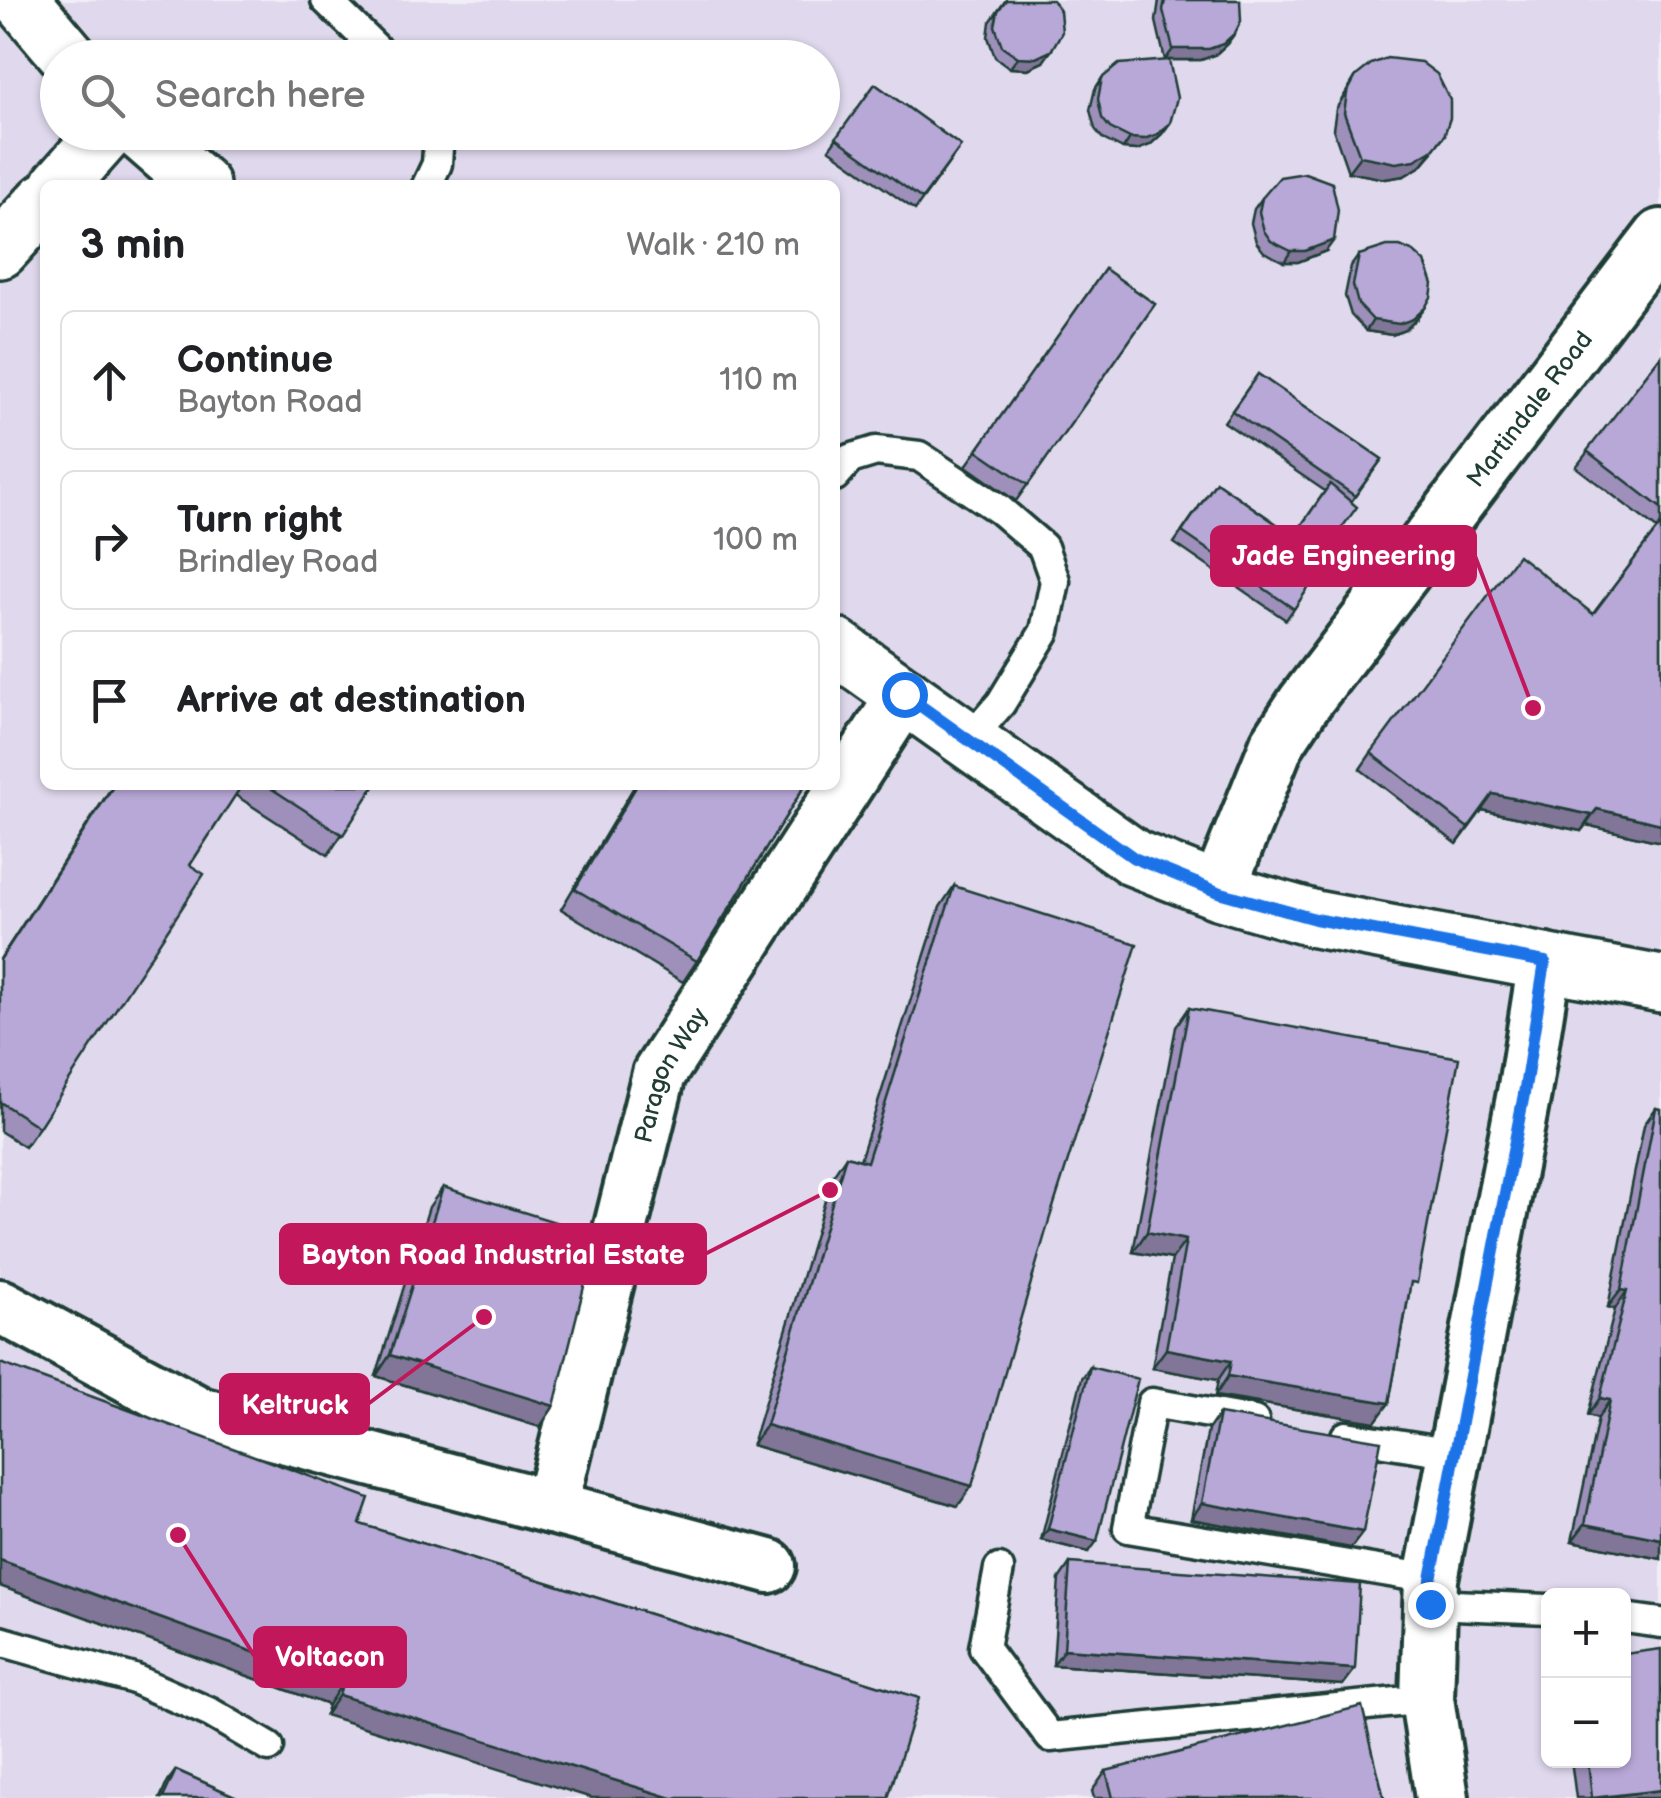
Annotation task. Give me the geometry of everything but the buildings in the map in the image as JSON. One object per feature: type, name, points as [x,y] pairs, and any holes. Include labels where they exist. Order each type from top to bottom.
[{"type":"street","points":[[20,0],[54,40]]},
{"type":"street","points":[[64,180],[90,150]]},
{"type":"street","points":[[160,150],[194,180]]},
{"type":"street","points":[[0,250],[40,206]]},
{"type":"street","name":"Martindale Road","points":[[1218,892],[1278,744],[1304,703],[1661,236]]},
{"type":"street","points":[[840,649],[1134,858],[1218,892],[1315,919],[1661,984]]},
{"type":"street","name":"Paragon Way","points":[[551,1507],[659,1074],[904,694]]},
{"type":"street","points":[[1442,1798],[1426,1700],[1431,1592],[1545,962]]},
{"type":"street","points":[[0,1306],[200,1414],[769,1566]]},
{"type":"lane","points":[[326,0],[367,40]]},
{"type":"lane","points":[[429,180],[438,150]]},
{"type":"lane","points":[[840,470],[850,459],[876,451],[919,456],[1000,510],[1043,547],[1055,580],[1045,631],[1001,703],[968,741]]},
{"type":"lane","points":[[1272,1424],[1152,1403],[1128,1528],[1431,1592],[1541,1608]]},
{"type":"lane","points":[[1327,1433],[1454,1453]]},
{"type":"lane","points":[[999,1569],[984,1648],[1050,1738],[1426,1700]]},
{"type":"lane","points":[[1631,1619],[1661,1624]]},
{"type":"lane","points":[[0,1642],[134,1679],[211,1713],[269,1747]]},
{"type":"shaded area","points":[[0,0],[1661,0],[1661,1798],[0,1798]]},
{"type":"place","name":"Jade Engineering","points":[[1533,708]]},
{"type":"place","name":"Bayton Road Industrial Estate","points":[[830,1190]]},
{"type":"place","name":"Keltruck","points":[[484,1317]]},
{"type":"place","name":"Voltacon","points":[[178,1535]]},
{"type":"route","points":[[904,694],[1134,858],[1218,892],[1315,919],[1545,962],[1524,1094],[1431,1579],[1430,1604]]}]
